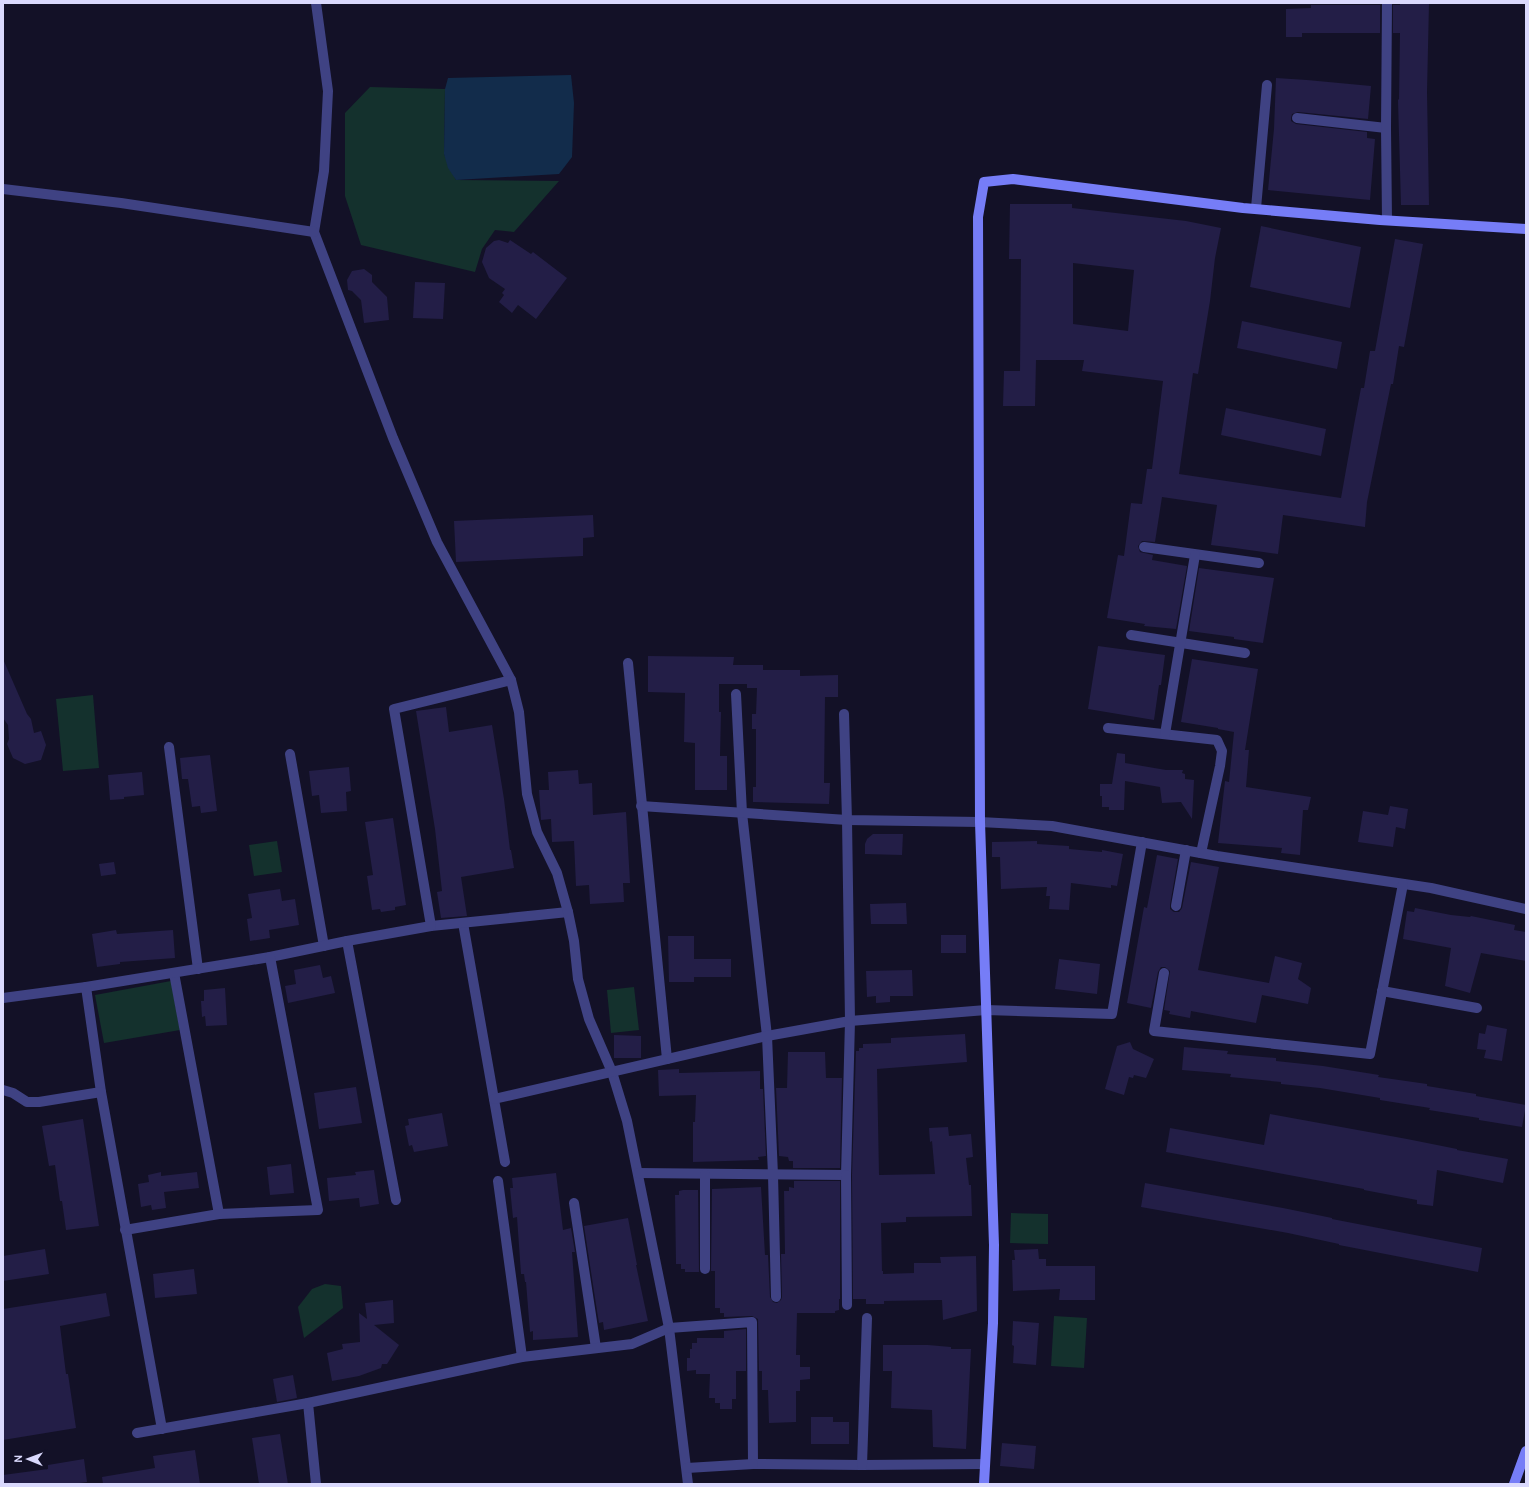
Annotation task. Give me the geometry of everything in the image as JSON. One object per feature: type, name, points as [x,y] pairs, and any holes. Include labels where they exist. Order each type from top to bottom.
[{"type":"street","points":[[316,3],[328,91],[324,171],[314,232],[393,438],[437,542],[511,680],[519,712],[527,794],[537,832],[557,873],[568,912],[574,941],[578,979],[589,1019],[612,1072],[627,1121],[669,1328],[688,1484]]},
{"type":"street","points":[[1387,3],[1387,220]]},
{"type":"street","points":[[1256,208],[1267,85]]},
{"type":"street","points":[[1297,118],[1386,128]]},
{"type":"street","points":[[984,1484],[993,1323],[994,1245],[980,822],[978,216],[984,182],[1012,179],[1244,208],[1387,220],[1526,229]]},
{"type":"street","points":[[3,189],[121,203],[314,232]]},
{"type":"street","points":[[1144,548],[1259,563]]},
{"type":"street","points":[[1165,734],[1195,555]]},
{"type":"street","points":[[1131,635],[1245,653]]},
{"type":"street","points":[[628,663],[667,1059]]},
{"type":"street","points":[[431,926],[394,709],[511,680]]},
{"type":"street","points":[[736,694],[742,813],[767,1036],[773,1175],[776,1297]]},
{"type":"street","points":[[844,714],[848,820],[850,1021],[846,1175],[847,1304]]},
{"type":"street","points":[[1108,728],[1217,740],[1222,751],[1220,766],[1201,853]]},
{"type":"street","points":[[169,747],[198,969]]},
{"type":"street","points":[[290,754],[324,946]]},
{"type":"street","points":[[641,806],[848,820],[980,822],[1052,826],[1201,853],[1431,888],[1526,909]]},
{"type":"street","points":[[494,1099],[767,1036],[850,1021],[986,1010],[1112,1014],[1142,842]]},
{"type":"street","points":[[1176,906],[1186,850]]},
{"type":"street","points":[[1164,973],[1154,1031],[1370,1054],[1403,884]]},
{"type":"street","points":[[3,998],[86,987],[270,957],[431,926],[568,912]]},
{"type":"street","points":[[463,923],[505,1162]]},
{"type":"street","points":[[347,941],[396,1200]]},
{"type":"street","points":[[126,1230],[219,1214],[318,1210],[270,957]]},
{"type":"street","points":[[174,973],[219,1214]]},
{"type":"street","points":[[86,987],[101,1092],[162,1429]]},
{"type":"street","points":[[1382,991],[1477,1008]]},
{"type":"street","points":[[3,1090],[13,1093],[27,1102],[39,1102],[101,1092]]},
{"type":"street","points":[[638,1173],[846,1175]]},
{"type":"street","points":[[705,1174],[705,1268]]},
{"type":"street","points":[[498,1181],[522,1357]]},
{"type":"street","points":[[574,1203],[596,1348]]},
{"type":"street","points":[[862,1465],[867,1318]]},
{"type":"street","points":[[136,1433],[308,1403],[522,1357],[632,1344],[669,1328],[752,1322],[753,1464]]},
{"type":"street","points":[[308,1403],[316,1484]]},
{"type":"street","points":[[1514,1484],[1526,1451]]},
{"type":"street","points":[[687,1468],[753,1464],[985,1464]]},
{"type":"green space","points":[[370,87],[445,89],[444,154],[456,180],[559,181],[514,232],[495,230],[482,249],[475,272],[361,245],[345,196],[345,113]]},
{"type":"green space","points":[[93,695],[99,768],[63,771],[56,699]]},
{"type":"green space","points":[[277,841],[282,872],[254,876],[249,845]]},
{"type":"green space","points":[[171,981],[180,1030],[104,1043],[95,995]]},
{"type":"green space","points":[[634,987],[639,1030],[611,1033],[607,990]]},
{"type":"green space","points":[[1011,1213],[1048,1214],[1048,1244],[1010,1243]]},
{"type":"green space","points":[[325,1284],[341,1286],[343,1308],[304,1338],[298,1307],[312,1289]]},
{"type":"green space","points":[[1054,1316],[1087,1318],[1084,1368],[1051,1366]]},
{"type":"water","points":[[571,75],[574,103],[572,157],[559,174],[456,180],[448,168],[444,154],[445,89],[448,78]]},
{"type":"building","points":[[1400,3],[1429,3],[1427,92],[1429,205],[1401,205],[1398,100],[1400,33],[1393,33],[1393,5],[1400,5]]},
{"type":"building","points":[[1311,5],[1380,5],[1380,33],[1302,33],[1302,37],[1286,37],[1286,9],[1311,8]]},
{"type":"building","points":[[1276,78],[1371,86],[1368,119],[1298,112],[1292,114],[1291,118],[1291,121],[1296,124],[1367,132],[1367,138],[1375,139],[1370,200],[1268,190],[1274,129]]},
{"type":"building","points":[[1010,204],[1072,204],[1072,208],[1186,221],[1221,228],[1215,258],[1210,301],[1198,374],[1193,373],[1179,474],[1341,498],[1361,388],[1364,388],[1370,351],[1375,351],[1395,239],[1423,244],[1404,347],[1399,346],[1393,384],[1391,384],[1367,502],[1365,527],[1283,515],[1278,554],[1211,545],[1217,505],[1162,497],[1155,542],[1142,541],[1138,546],[1140,552],[1153,555],[1152,560],[1187,566],[1176,629],[1144,626],[1145,624],[1107,618],[1118,555],[1124,556],[1131,503],[1142,504],[1147,469],[1152,469],[1163,381],[1082,371],[1084,360],[1036,360],[1035,406],[1003,406],[1004,371],[1020,371],[1021,259],[1009,259]],"holes":[[[1073,263],[1134,270],[1128,331],[1073,324]]]},
{"type":"building","points":[[1261,226],[1361,247],[1350,308],[1250,287]]},
{"type":"building","points":[[499,240],[508,243],[510,240],[531,254],[533,252],[567,278],[536,319],[518,305],[512,313],[499,302],[504,295],[502,293],[505,289],[489,278],[482,262],[486,248],[494,241]]},
{"type":"building","points":[[364,269],[372,275],[372,282],[387,297],[389,320],[364,323],[361,300],[352,291],[348,290],[347,280],[352,271]]},
{"type":"building","points":[[415,282],[445,283],[443,319],[413,318]]},
{"type":"building","points":[[1242,321],[1342,342],[1337,369],[1237,348]]},
{"type":"building","points":[[1226,408],[1326,429],[1321,456],[1221,435]]},
{"type":"building","points":[[593,515],[594,537],[583,538],[583,556],[456,562],[454,521]]},
{"type":"building","points":[[1199,568],[1274,578],[1263,643],[1234,639],[1234,637],[1189,631]]},
{"type":"building","points":[[1098,646],[1165,655],[1154,720],[1088,709]]},
{"type":"building","points":[[648,656],[734,657],[733,665],[763,665],[763,670],[800,670],[800,676],[838,675],[838,697],[825,697],[824,783],[830,783],[829,804],[753,802],[753,787],[756,787],[756,729],[752,729],[752,714],[756,714],[757,688],[747,688],[747,684],[719,684],[719,712],[721,712],[720,756],[727,756],[727,790],[695,790],[695,743],[684,742],[685,693],[648,692]]},
{"type":"building","points":[[3,659],[27,714],[31,719],[34,733],[41,731],[46,745],[41,760],[25,764],[13,758],[7,744],[9,739],[8,725],[3,718]]},
{"type":"building","points":[[1192,659],[1258,669],[1245,750],[1249,750],[1246,787],[1311,797],[1308,810],[1303,810],[1300,855],[1281,853],[1282,848],[1218,843],[1225,781],[1229,782],[1234,732],[1181,722]]},
{"type":"building","points":[[446,707],[449,732],[492,725],[504,799],[510,850],[514,868],[461,877],[467,916],[441,918],[437,892],[442,891],[435,829],[416,711]]},
{"type":"building","points":[[1117,753],[1125,754],[1125,763],[1166,770],[1183,770],[1182,773],[1185,774],[1185,779],[1194,780],[1192,819],[1181,802],[1162,803],[1160,787],[1125,781],[1124,810],[1109,810],[1109,807],[1102,807],[1100,784],[1112,784]]},
{"type":"building","points":[[210,755],[217,811],[201,813],[200,806],[192,807],[188,779],[182,779],[180,758]]},
{"type":"building","points":[[349,767],[351,791],[346,792],[347,811],[321,813],[319,795],[312,796],[309,771]]},
{"type":"building","points":[[578,770],[579,784],[592,783],[593,815],[626,812],[630,883],[623,883],[624,902],[590,904],[589,885],[576,886],[574,841],[552,842],[551,819],[541,820],[539,790],[549,790],[548,772]]},
{"type":"building","points":[[142,772],[144,795],[110,800],[108,775]]},
{"type":"building","points":[[1390,806],[1408,809],[1405,829],[1396,827],[1393,847],[1358,842],[1363,811],[1388,815]]},
{"type":"building","points":[[393,818],[406,905],[395,907],[395,910],[381,912],[380,909],[372,910],[367,876],[373,875],[365,822]]},
{"type":"building","points":[[873,834],[903,834],[902,855],[865,854],[865,844],[867,839]]},
{"type":"building","points":[[1037,841],[1037,844],[1069,846],[1069,849],[1102,852],[1102,850],[1123,854],[1117,886],[1111,885],[1111,888],[1071,883],[1069,910],[1049,909],[1050,896],[1046,896],[1047,887],[1001,889],[1000,857],[992,857],[992,842]]},
{"type":"building","points":[[1157,855],[1178,859],[1170,905],[1170,909],[1174,912],[1179,912],[1182,908],[1191,862],[1219,867],[1198,970],[1269,983],[1275,956],[1302,963],[1298,979],[1311,988],[1308,1004],[1262,995],[1256,1023],[1191,1011],[1190,1018],[1169,1014],[1170,1011],[1164,1010],[1170,971],[1165,967],[1161,967],[1158,972],[1151,1008],[1127,1003],[1144,907],[1147,908]]},
{"type":"building","points":[[114,862],[116,874],[101,876],[99,864]]},
{"type":"building","points":[[280,889],[282,901],[295,899],[299,925],[269,930],[270,938],[250,941],[247,919],[252,918],[248,894]]},
{"type":"building","points":[[906,903],[907,924],[871,924],[870,904]]},
{"type":"building","points":[[1415,908],[1451,915],[1471,916],[1515,925],[1514,930],[1526,932],[1526,961],[1481,953],[1470,993],[1445,986],[1451,948],[1403,939],[1407,911],[1414,912]]},
{"type":"building","points":[[116,930],[117,934],[173,930],[175,958],[120,962],[120,964],[97,967],[92,934]]},
{"type":"building","points":[[941,935],[966,935],[966,953],[941,953]]},
{"type":"building","points":[[668,936],[694,936],[694,959],[731,959],[731,977],[694,977],[694,982],[669,982]]},
{"type":"building","points":[[1059,959],[1100,964],[1097,994],[1055,989]]},
{"type":"building","points":[[320,965],[323,978],[331,976],[335,993],[288,1003],[285,986],[296,984],[294,970]]},
{"type":"building","points":[[912,970],[913,996],[890,996],[890,1002],[876,1003],[876,996],[867,997],[866,971]]},
{"type":"building","points":[[225,988],[227,1025],[206,1026],[205,1016],[202,1017],[201,1001],[204,1001],[204,990]]},
{"type":"building","points":[[1487,1025],[1507,1029],[1502,1061],[1484,1058],[1486,1050],[1477,1049],[1479,1033],[1485,1034]]},
{"type":"building","points":[[965,1034],[967,1062],[877,1069],[879,1175],[935,1174],[932,1141],[930,1142],[929,1128],[948,1127],[949,1136],[971,1134],[973,1157],[966,1158],[969,1185],[971,1185],[972,1216],[906,1217],[906,1222],[881,1223],[882,1271],[883,1274],[914,1273],[914,1263],[941,1263],[940,1257],[976,1256],[977,1311],[943,1320],[942,1300],[884,1301],[884,1304],[866,1304],[866,1299],[853,1299],[852,1175],[856,1051],[859,1051],[859,1048],[863,1048],[863,1044],[891,1043],[891,1038]]},
{"type":"building","points":[[614,1035],[641,1036],[641,1058],[614,1058]]},
{"type":"building","points":[[1130,1042],[1133,1049],[1154,1059],[1146,1078],[1134,1075],[1133,1078],[1129,1077],[1124,1095],[1105,1089],[1117,1046]]},
{"type":"building","points":[[1184,1047],[1228,1051],[1227,1054],[1276,1058],[1276,1061],[1323,1066],[1379,1075],[1378,1077],[1427,1084],[1427,1086],[1476,1094],[1476,1096],[1526,1105],[1522,1127],[1429,1110],[1430,1108],[1380,1100],[1380,1098],[1320,1088],[1281,1084],[1281,1082],[1230,1077],[1231,1074],[1182,1070]]},
{"type":"building","points":[[788,1052],[825,1052],[826,1078],[842,1078],[840,1168],[793,1168],[793,1161],[789,1161],[788,1157],[779,1156],[776,1088],[787,1088]]},
{"type":"building","points":[[679,1069],[679,1073],[760,1071],[760,1089],[763,1089],[766,1156],[758,1157],[759,1160],[693,1162],[693,1122],[695,1122],[696,1095],[659,1096],[658,1070]]},
{"type":"building","points":[[356,1087],[362,1123],[319,1129],[314,1093]]},
{"type":"building","points":[[442,1113],[448,1146],[414,1152],[412,1145],[409,1146],[405,1126],[409,1125],[408,1119]]},
{"type":"building","points":[[1270,1114],[1508,1159],[1503,1183],[1437,1170],[1433,1206],[1417,1204],[1417,1200],[1364,1189],[1166,1152],[1170,1128],[1264,1145]]},
{"type":"building","points":[[83,1119],[99,1226],[66,1230],[55,1165],[49,1166],[42,1126]]},
{"type":"building","points":[[291,1164],[294,1193],[270,1195],[267,1167]]},
{"type":"building","points":[[374,1170],[379,1204],[360,1207],[359,1198],[329,1201],[327,1178],[356,1175],[355,1172]]},
{"type":"building","points":[[161,1172],[161,1176],[197,1172],[199,1188],[164,1192],[166,1208],[152,1210],[151,1205],[141,1207],[138,1184],[149,1182],[148,1175]]},
{"type":"building","points":[[556,1173],[563,1230],[571,1228],[575,1252],[572,1252],[578,1337],[533,1340],[533,1331],[530,1332],[526,1282],[524,1274],[521,1274],[517,1217],[513,1218],[510,1188],[513,1188],[512,1178]]},
{"type":"building","points":[[794,1181],[840,1181],[839,1310],[835,1311],[835,1313],[797,1313],[796,1355],[800,1355],[800,1367],[810,1367],[810,1379],[800,1380],[800,1391],[796,1391],[796,1422],[769,1423],[768,1390],[762,1390],[762,1371],[759,1371],[758,1319],[752,1316],[724,1317],[724,1313],[720,1313],[720,1308],[715,1308],[715,1271],[711,1271],[712,1189],[761,1187],[765,1255],[768,1255],[770,1297],[773,1302],[777,1303],[782,1297],[781,1254],[785,1254],[784,1191],[789,1191],[789,1187],[794,1188]]},
{"type":"building","points":[[1145,1183],[1283,1208],[1482,1248],[1478,1272],[1339,1245],[1288,1233],[1141,1207]]},
{"type":"building","points":[[698,1190],[699,1272],[685,1272],[685,1269],[681,1269],[681,1264],[676,1264],[675,1195],[679,1195],[679,1191]]},
{"type":"building","points":[[628,1218],[648,1321],[604,1330],[603,1322],[599,1323],[584,1226]]},
{"type":"building","points":[[45,1249],[49,1274],[3,1281],[3,1256]]},
{"type":"building","points":[[1038,1249],[1039,1259],[1046,1259],[1046,1266],[1095,1266],[1095,1300],[1059,1300],[1060,1289],[1013,1291],[1012,1260],[1015,1260],[1014,1250]]},
{"type":"building","points":[[194,1269],[197,1294],[155,1298],[153,1274]]},
{"type":"building","points":[[106,1293],[110,1316],[60,1326],[66,1374],[68,1374],[76,1428],[3,1440],[3,1309]]},
{"type":"building","points":[[393,1300],[394,1323],[374,1325],[399,1345],[387,1364],[382,1364],[381,1368],[359,1376],[332,1381],[327,1353],[343,1349],[342,1344],[360,1342],[359,1313],[367,1319],[365,1303]]},
{"type":"building","points":[[1013,1321],[1039,1323],[1036,1365],[1013,1363]]},
{"type":"building","points":[[746,1329],[746,1371],[736,1371],[736,1399],[732,1399],[732,1409],[720,1409],[720,1403],[715,1403],[715,1398],[709,1398],[710,1374],[696,1374],[696,1370],[687,1371],[687,1358],[690,1358],[692,1343],[697,1343],[697,1338],[724,1338],[724,1331]]},
{"type":"building","points":[[883,1345],[928,1345],[951,1347],[951,1349],[971,1349],[966,1449],[933,1447],[932,1410],[891,1408],[892,1371],[883,1371]]},
{"type":"building","points":[[293,1375],[297,1398],[277,1402],[273,1379]]},
{"type":"building","points":[[811,1417],[833,1417],[833,1422],[849,1422],[849,1444],[811,1444]]},
{"type":"building","points":[[280,1434],[288,1484],[259,1484],[252,1438]]},
{"type":"building","points":[[1002,1443],[1036,1446],[1034,1469],[1000,1466]]},
{"type":"building","points":[[195,1450],[200,1484],[103,1484],[102,1477],[155,1468],[153,1456]]},
{"type":"building","points":[[84,1459],[87,1482],[72,1484],[3,1484],[3,1475],[48,1469],[48,1465]]}]
